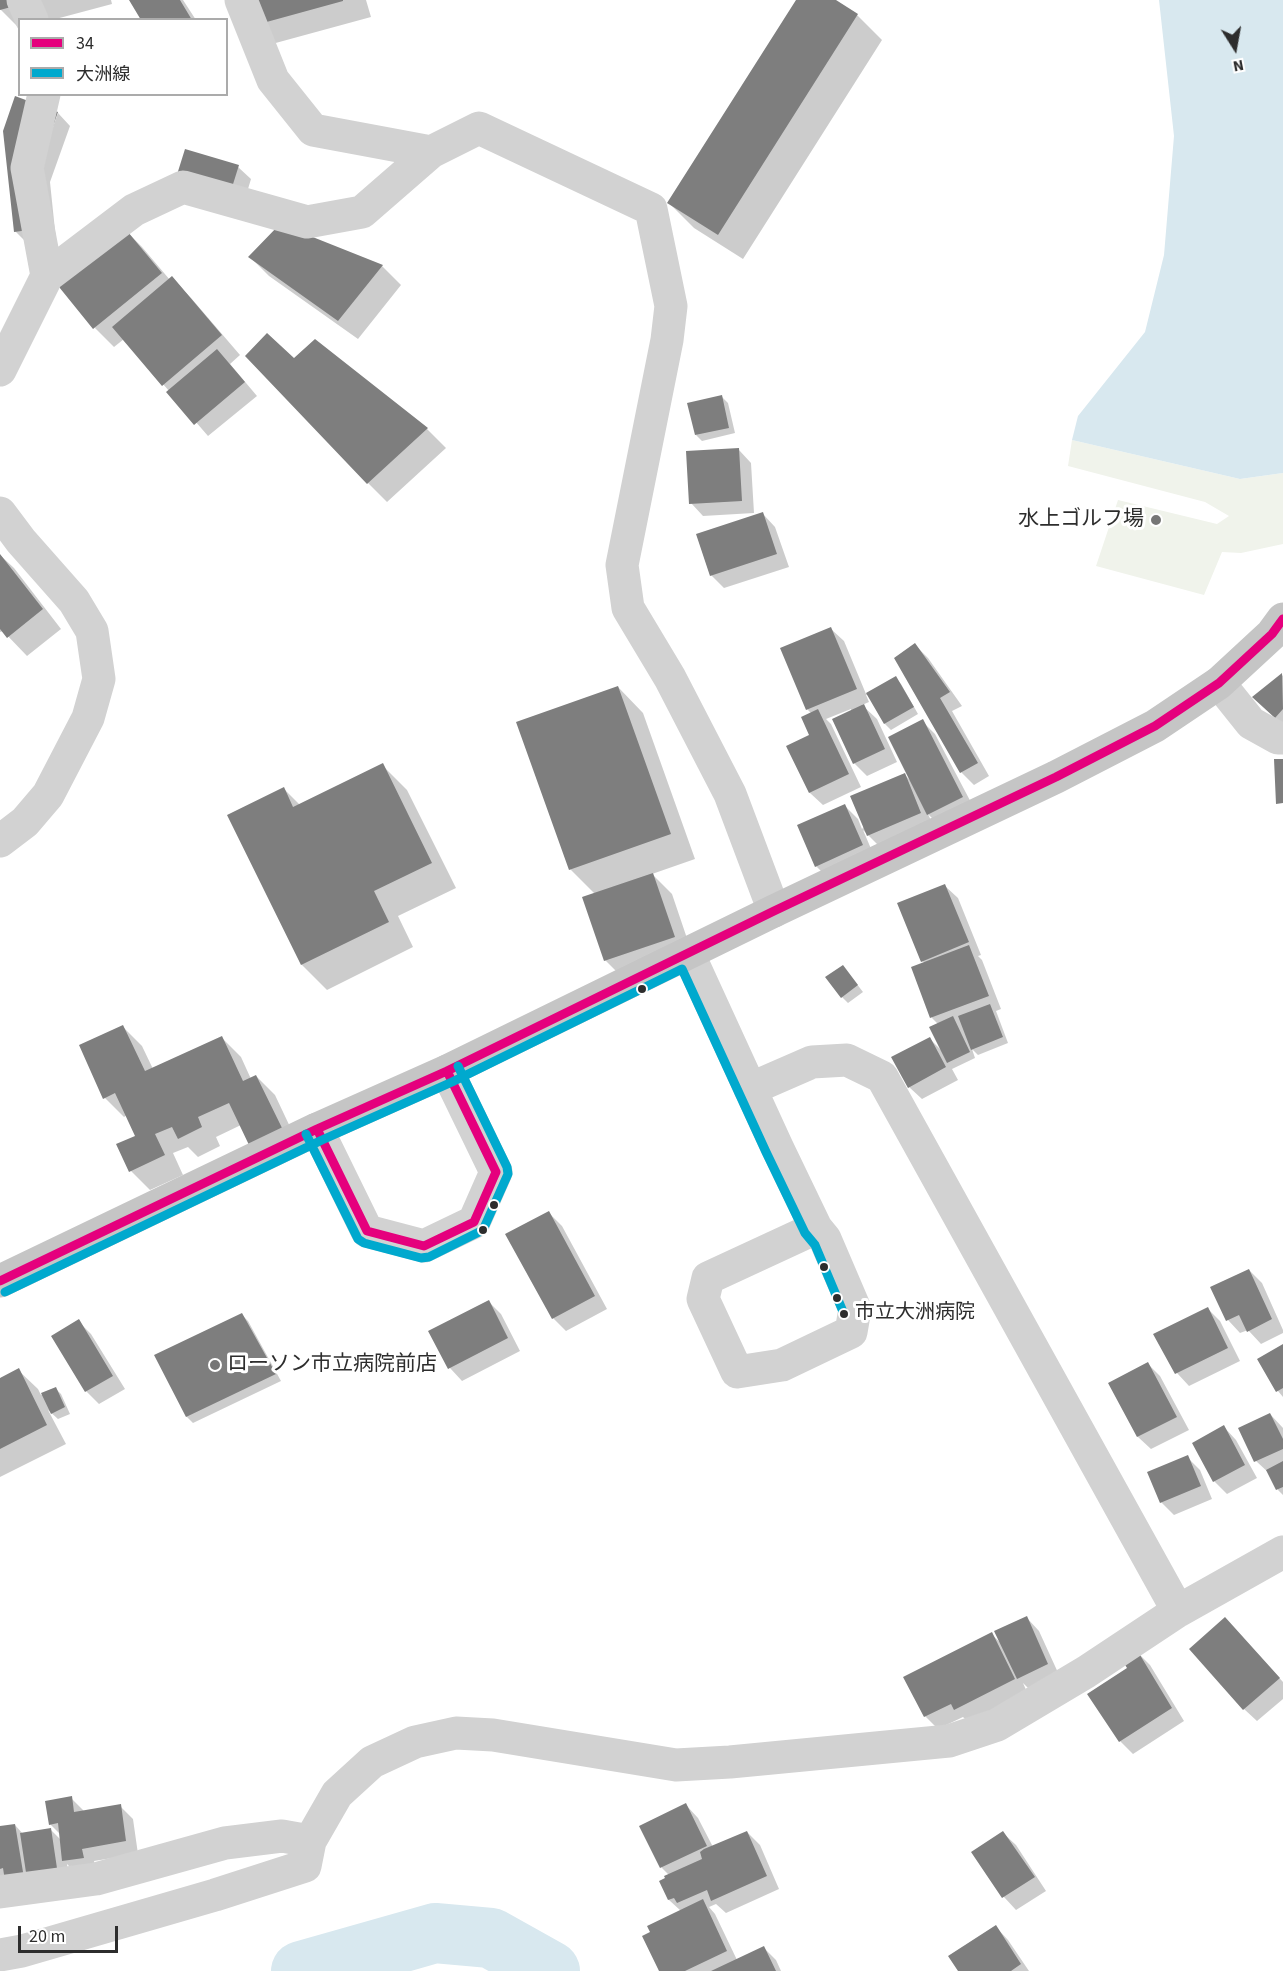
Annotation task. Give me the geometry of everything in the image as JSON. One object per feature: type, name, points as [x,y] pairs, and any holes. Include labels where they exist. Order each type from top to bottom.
[{"type":"main road","points":[[0,1281],[317,1129],[447,1071],[774,911],[1056,777],[1155,726],[1219,683],[1272,634],[1283,618]]},
{"type":"street","points":[[23,0],[31,18]]},
{"type":"street","points":[[241,0],[273,80],[313,130],[431,152]]},
{"type":"street","points":[[44,96],[27,168],[47,276]]},
{"type":"street","points":[[0,370],[47,276],[134,210],[183,187],[307,222],[362,212],[431,152],[479,128],[651,209],[671,306],[667,340],[622,565],[628,608],[670,678],[730,794],[774,911]]},
{"type":"street","points":[[0,513],[21,541],[74,601],[92,631],[99,680],[88,718],[48,795],[25,822],[0,841]]},
{"type":"street","points":[[1219,683],[1251,723],[1278,738],[1283,738]]},
{"type":"street","points":[[688,953],[816,1228],[825,1239],[855,1310],[851,1332],[782,1365],[737,1372],[703,1299],[708,1278],[816,1228]]},
{"type":"street","points":[[750,1089],[812,1062],[847,1060],[882,1077],[1178,1611]]},
{"type":"street","points":[[317,1129],[367,1231],[423,1246],[474,1222],[496,1172],[447,1071]]},
{"type":"street","points":[[0,1955],[22,1951],[215,1895],[305,1866],[310,1840],[337,1794],[372,1762],[415,1742],[456,1733],[493,1735],[676,1765],[949,1741],[997,1725],[1086,1672],[1178,1611],[1283,1552]]},
{"type":"street","points":[[0,1892],[96,1879],[225,1843],[282,1836],[310,1840]]},
{"type":"shaded area","points":[[1159,0],[1283,0],[1283,473],[1240,479],[1072,440],[1078,416],[1145,332],[1164,255],[1174,136]]},
{"type":"shaded area","name":"水上ゴルフ場","points":[[1072,440],[1240,479],[1283,473],[1283,544],[1241,553],[1222,552],[1204,595],[1096,566],[1118,500],[1217,524],[1229,516],[1205,502],[1068,466]]},
{"type":"building","points":[[0,0],[33,0],[33,1],[0,10]]},
{"type":"building","points":[[129,0],[180,0],[191,18],[140,18]]},
{"type":"building","points":[[245,0],[343,0],[343,1],[252,26]]},
{"type":"building","points":[[796,0],[836,0],[858,14],[718,235],[667,203]]},
{"type":"building","points":[[15,96],[58,112],[38,169],[44,228],[14,232],[3,131]]},
{"type":"building","points":[[185,149],[239,165],[229,197],[175,181]]},
{"type":"building","points":[[280,224],[383,265],[338,321],[248,257]]},
{"type":"building","points":[[123,226],[162,273],[93,329],[55,282]]},
{"type":"building","points":[[172,276],[222,335],[162,386],[112,327]]},
{"type":"building","points":[[267,333],[294,358],[315,339],[428,428],[367,484],[245,356]]},
{"type":"building","points":[[217,349],[245,382],[194,425],[166,392]]},
{"type":"building","points":[[722,395],[729,428],[695,435],[687,403]]},
{"type":"building","points":[[739,448],[742,501],[689,504],[686,451]]},
{"type":"building","points":[[763,512],[777,554],[710,576],[696,534]]},
{"type":"building","points":[[0,554],[43,609],[7,638],[0,629]]},
{"type":"building","points":[[831,627],[857,689],[806,710],[780,648]]},
{"type":"building","points":[[915,643],[950,692],[940,698],[978,763],[960,773],[894,658]]},
{"type":"building","points":[[1282,673],[1283,709],[1275,718],[1252,697]]},
{"type":"building","points":[[896,676],[914,707],[884,724],[866,693]]},
{"type":"building","points":[[618,686],[671,834],[569,870],[516,722]]},
{"type":"building","points":[[864,704],[885,749],[853,764],[832,719]]},
{"type":"building","points":[[818,709],[849,774],[809,793],[786,746],[809,735],[801,717]]},
{"type":"building","points":[[923,719],[963,797],[927,815],[888,737]]},
{"type":"building","points":[[1274,759],[1283,759],[1283,803],[1276,804]]},
{"type":"building","points":[[383,763],[432,863],[374,891],[389,922],[301,965],[227,815],[284,787],[293,807]]},
{"type":"building","points":[[905,773],[921,813],[867,836],[850,796]]},
{"type":"building","points":[[845,804],[863,845],[815,867],[797,825]]},
{"type":"building","points":[[653,873],[675,937],[604,961],[582,897]]},
{"type":"building","points":[[945,884],[969,942],[921,962],[897,903]]},
{"type":"building","points":[[969,945],[989,996],[930,1018],[911,967]]},
{"type":"building","points":[[843,965],[858,985],[841,998],[825,977]]},
{"type":"building","points":[[990,1004],[1003,1037],[971,1050],[958,1016]]},
{"type":"building","points":[[953,1016],[970,1052],[947,1063],[929,1027]]},
{"type":"building","points":[[123,1025],[145,1071],[222,1036],[243,1081],[256,1075],[283,1130],[249,1145],[229,1103],[198,1117],[202,1127],[178,1139],[172,1127],[155,1134],[165,1155],[129,1172],[116,1144],[135,1136],[115,1093],[103,1099],[79,1045]]},
{"type":"building","points":[[930,1037],[946,1067],[908,1088],[891,1057]]},
{"type":"building","points":[[549,1211],[595,1296],[552,1319],[505,1234]]},
{"type":"building","points":[[1249,1269],[1272,1319],[1247,1332],[1239,1315],[1226,1321],[1210,1287]]},
{"type":"building","points":[[489,1300],[508,1338],[448,1369],[428,1331]]},
{"type":"building","points":[[1208,1307],[1228,1348],[1175,1374],[1153,1334]]},
{"type":"building","name":"ローソン市立病院前店","points":[[242,1313],[276,1374],[186,1417],[154,1355]]},
{"type":"building","points":[[79,1319],[113,1376],[85,1392],[51,1336]]},
{"type":"building","points":[[1283,1344],[1283,1388],[1276,1392],[1257,1359]]},
{"type":"building","points":[[1148,1362],[1177,1417],[1137,1437],[1108,1383]]},
{"type":"building","points":[[19,1368],[47,1425],[0,1449],[0,1378]]},
{"type":"building","points":[[56,1387],[65,1407],[51,1414],[41,1393]]},
{"type":"building","points":[[1270,1413],[1283,1439],[1283,1449],[1254,1462],[1238,1428]]},
{"type":"building","points":[[1224,1425],[1245,1465],[1213,1482],[1192,1443]]},
{"type":"building","points":[[1188,1455],[1201,1486],[1160,1503],[1147,1472]]},
{"type":"building","points":[[1283,1461],[1283,1487],[1276,1490],[1266,1470]]},
{"type":"building","points":[[1027,1616],[1048,1664],[1017,1679],[994,1631]]},
{"type":"building","points":[[1225,1617],[1280,1678],[1243,1710],[1189,1649]]},
{"type":"building","points":[[992,1632],[1015,1679],[954,1710],[951,1704],[924,1717],[903,1677]]},
{"type":"building","points":[[1137,1650],[1172,1708],[1119,1742],[1087,1694],[1127,1668],[1122,1660]]},
{"type":"building","points":[[72,1796],[74,1812],[121,1804],[126,1841],[82,1849],[84,1858],[62,1861],[58,1823],[49,1825],[45,1801]]},
{"type":"building","points":[[686,1803],[707,1846],[660,1868],[639,1826]]},
{"type":"building","points":[[15,1824],[24,1878],[5,1881],[3,1868],[0,1869],[0,1826]]},
{"type":"building","points":[[51,1828],[58,1875],[27,1879],[20,1833]]},
{"type":"building","points":[[747,1831],[767,1876],[711,1901],[707,1890],[677,1903],[674,1898],[668,1900],[659,1881],[665,1878],[664,1876],[702,1859],[700,1852],[704,1849]]},
{"type":"building","points":[[1003,1831],[1035,1877],[1002,1898],[971,1852]]},
{"type":"building","points":[[703,1899],[727,1951],[685,1971],[659,1971],[642,1936],[650,1932],[647,1926]]},
{"type":"building","points":[[996,1925],[1021,1964],[1011,1971],[958,1971],[948,1956]]},
{"type":"building","points":[[764,1946],[776,1971],[711,1971]]},
{"type":"waterway","points":[[301,1971],[435,1933],[491,1938],[550,1971]]},
{"type":"transit line","name":"34","points":[[0,1281],[317,1129],[447,1071],[774,911],[1056,777],[1155,726],[1219,683],[1272,634],[1283,619]]},
{"type":"transit line","name":"大洲線","points":[[5,1292],[322,1140],[452,1082],[682,969],[805,1233],[815,1245],[844,1314]]},
{"type":"transit line","name":"大洲線","points":[[306,1134],[358,1239],[364,1243],[421,1258],[429,1257],[483,1230],[508,1174],[507,1167],[458,1066]]},
{"type":"transit line","name":"34","points":[[317,1129],[367,1231],[424,1246],[474,1222],[496,1172],[447,1071]]},
{"type":"place","name":"水上ゴルフ場","points":[[1156,520]]},
{"type":"place","name":"市立大洲病院","points":[[844,1314]]},
{"type":"place","name":"ローソン市立病院前店","points":[[215,1365]]}]
